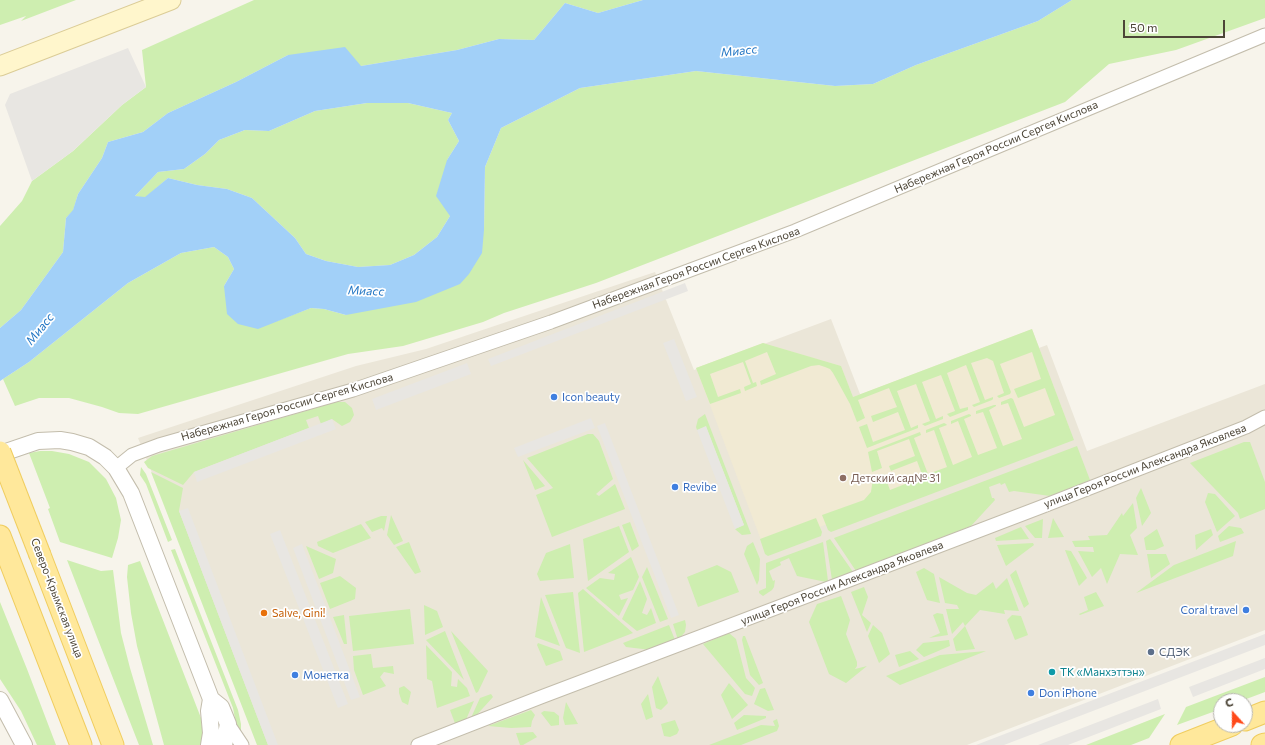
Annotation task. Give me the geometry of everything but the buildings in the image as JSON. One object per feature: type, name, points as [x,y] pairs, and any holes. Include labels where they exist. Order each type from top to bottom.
[{"type":"main road","points":[[0,66],[171,0]]},
{"type":"main road","name":"Северо-Крымская улица","points":[[0,453],[113,745]]},
{"type":"main road","points":[[0,536],[80,745]]},
{"type":"main road","points":[[1253,717],[1265,712]]},
{"type":"main road","points":[[1180,745],[1213,732]]},
{"type":"street","name":"Набережная Героя России Сергея Кислова","points":[[116,468],[132,455],[159,445],[353,390],[551,322],[787,234],[1265,35]]},
{"type":"street","name":"улица Героя России Александра Яковлева","points":[[418,745],[982,530],[1246,427],[1265,416]]},
{"type":"street","points":[[0,453],[38,441],[60,440],[72,442],[89,448],[105,457],[116,468],[131,493],[211,699],[221,707],[228,724],[242,745]]},
{"type":"street","points":[[209,745],[211,732],[209,711],[211,699]]},
{"type":"street","points":[[0,700],[24,745]]},
{"type":"street","points":[[224,745],[228,724]]},
{"type":"shaded area","points":[[128,48],[146,87],[122,105],[73,151],[32,181],[5,105],[10,94]]},
{"type":"shaded area","points":[[655,272],[694,370],[831,319],[867,412],[1047,345],[1087,451],[1265,384],[1265,630],[967,745],[261,745],[138,438],[356,366],[426,349]]},
{"type":"shaded area","points":[[685,283],[688,291],[491,366],[488,359]]},
{"type":"shaded area","name":"Детский сад№ 31","points":[[1032,329],[1071,432],[764,548],[696,368],[763,343],[841,366],[853,397]]},
{"type":"shaded area","points":[[674,339],[697,397],[686,401],[663,343]]},
{"type":"shaded area","points":[[467,363],[471,374],[376,410],[372,399]]},
{"type":"shaded area","points":[[591,418],[595,428],[518,457],[514,448]]},
{"type":"shaded area","points":[[332,419],[336,429],[197,482],[194,472]]},
{"type":"shaded area","points":[[605,423],[679,615],[671,618],[597,426]]},
{"type":"shaded area","points":[[706,426],[744,525],[735,529],[697,430]]},
{"type":"shaded area","points":[[188,508],[278,745],[268,745],[179,511]]},
{"type":"shaded area","points":[[280,530],[348,704],[338,708],[270,534]]},
{"type":"shaded area","points":[[302,544],[360,697],[351,700],[293,548]]},
{"type":"shaded area","points":[[1265,634],[1265,645],[1004,745],[976,745]]},
{"type":"shaded area","points":[[1265,658],[1265,669],[1193,697],[1189,687]]},
{"type":"shaded area","points":[[1158,699],[1161,709],[1068,745],[1038,745]]},
{"type":"green space","points":[[0,0],[76,0],[21,21],[26,16],[0,25]]},
{"type":"green space","points":[[254,0],[643,0],[598,13],[565,3],[534,40],[499,39],[457,50],[361,66],[288,55],[236,82],[168,113],[143,132],[108,142],[102,158],[78,194],[73,211],[66,218],[63,252],[21,310],[0,328],[0,226],[22,201],[32,181],[73,151],[122,105],[146,87],[142,50]]},
{"type":"green space","points":[[1072,0],[1265,0],[1265,18],[1176,50],[1109,64],[1065,102],[596,283],[504,313],[483,322],[403,346],[348,354],[138,414],[119,413],[69,398],[39,398],[15,406],[3,379],[29,362],[128,283],[181,253],[214,247],[228,257],[234,269],[224,286],[258,328],[311,308],[324,309],[346,315],[484,230],[485,167],[501,128],[580,88],[696,71],[835,86],[873,84],[916,65],[1038,21]]},
{"type":"green space","points":[[367,103],[408,103],[452,113],[448,120],[459,141],[447,160],[450,216],[437,237],[414,255],[390,265],[358,267],[326,261],[306,254],[295,238],[252,198],[227,189],[197,185],[168,178],[145,198],[135,196],[158,172],[184,169],[205,154],[219,140],[245,130],[269,131],[315,111]]},
{"type":"green space","points":[[1032,329],[1074,440],[831,532],[828,530],[822,515],[864,500],[871,492],[873,478],[884,474],[890,490],[923,477],[917,461],[891,471],[889,466],[915,456],[909,439],[877,451],[882,468],[872,472],[868,452],[920,432],[921,435],[914,438],[928,474],[947,467],[934,430],[926,433],[926,430],[944,423],[947,425],[939,428],[953,465],[972,457],[958,421],[951,424],[951,421],[969,414],[971,415],[964,419],[978,455],[997,448],[983,412],[976,414],[976,411],[996,405],[989,410],[1003,446],[1022,439],[1008,403],[1001,405],[1001,402],[1011,398],[1013,399],[1024,427],[1055,415],[1045,388],[1018,398],[1014,389],[1041,379],[1032,352],[1000,364],[1011,392],[1010,394],[999,398],[997,396],[1004,393],[993,361],[987,358],[971,363],[985,400],[993,397],[992,400],[974,407],[972,405],[980,402],[966,365],[947,373],[960,409],[968,407],[968,410],[950,417],[947,414],[955,411],[941,375],[922,382],[936,419],[943,416],[943,419],[925,426],[922,424],[930,421],[916,384],[897,391],[911,428],[918,425],[918,428],[867,448],[859,427],[867,424],[873,442],[905,430],[898,412],[873,422],[871,416],[897,407],[889,388],[858,400],[865,418],[857,422],[850,404],[833,373],[830,369],[825,367],[819,365],[811,366],[761,385],[760,381],[776,374],[767,352],[745,361],[753,383],[756,382],[757,386],[745,391],[744,387],[751,384],[743,362],[710,374],[718,397],[740,389],[741,393],[710,404],[696,368],[763,343],[841,366],[853,397]]},
{"type":"green space","points":[[336,402],[345,402],[352,408],[354,415],[350,422],[342,426],[332,419],[321,424],[318,416],[306,420],[309,428],[194,472],[183,485],[148,468],[144,462],[152,456]]},
{"type":"green space","points":[[705,414],[751,534],[742,535],[735,529],[744,525],[706,427],[697,430],[696,427],[698,419]]},
{"type":"green space","points":[[588,434],[593,434],[599,441],[613,479],[596,494],[599,496],[615,484],[625,509],[552,537],[536,495],[553,488],[527,458]]},
{"type":"green space","points":[[1244,442],[1250,442],[1265,482],[1265,509],[1240,519],[1238,513],[1190,463]]},
{"type":"green space","points":[[1077,446],[1090,480],[1050,496],[1014,491],[1009,492],[1005,483],[1001,485],[1000,483],[989,487],[992,498],[995,500],[971,526],[856,571],[834,538]]},
{"type":"green space","points":[[52,451],[69,454],[89,462],[106,479],[116,498],[121,520],[118,538],[112,558],[60,542],[48,509],[50,508],[29,453]]},
{"type":"green space","points":[[523,460],[545,486],[535,490]]},
{"type":"green space","points":[[141,467],[146,474],[172,540],[168,542],[146,484],[140,475]]},
{"type":"green space","points":[[151,472],[183,488],[179,511],[268,745],[257,745]]},
{"type":"green space","points":[[1141,488],[1151,513],[1142,526],[1136,498]]},
{"type":"green space","points":[[1208,493],[1215,494],[1235,516],[1217,532],[1205,502]]},
{"type":"green space","points":[[1133,503],[1137,528],[1130,535],[1138,555],[1120,554],[1107,584],[1101,568],[1092,577],[1078,551],[1094,552],[1093,547],[1075,547],[1072,541],[1090,540],[1088,536],[1107,535],[1122,513],[1123,516]]},
{"type":"green space","points":[[391,515],[403,541],[394,545],[387,535]]},
{"type":"green space","points":[[381,516],[387,516],[384,531],[382,528],[372,532],[365,522]]},
{"type":"green space","points":[[816,518],[822,532],[821,536],[768,556],[765,554],[760,539]]},
{"type":"green space","points":[[1053,518],[1064,537],[1048,538]]},
{"type":"green space","points":[[1043,519],[1042,538],[1035,538],[1025,526]]},
{"type":"green space","points":[[630,522],[639,546],[632,551],[622,525]]},
{"type":"green space","points":[[361,524],[371,538],[333,553],[318,546],[317,542]]},
{"type":"green space","points":[[619,526],[629,552],[588,581],[583,539]]},
{"type":"green space","points":[[1229,526],[1241,528],[1244,533],[1220,542],[1218,536]]},
{"type":"green space","points":[[1021,527],[1029,539],[996,541],[995,538]]},
{"type":"green space","points":[[1157,529],[1164,546],[1155,550],[1146,550],[1144,538]]},
{"type":"green space","points":[[1211,529],[1213,535],[1196,550],[1195,535]]},
{"type":"green space","points":[[830,539],[853,572],[832,580],[826,541]]},
{"type":"green space","points":[[1236,541],[1233,556],[1136,593],[1174,565]]},
{"type":"green space","points":[[409,542],[421,572],[415,574],[396,547]]},
{"type":"green space","points":[[753,542],[760,559],[759,580],[757,585],[744,554],[747,546]]},
{"type":"green space","points":[[823,542],[828,581],[826,582],[797,576],[789,558],[780,562],[781,565],[769,571],[773,581],[775,580],[772,590],[763,596],[759,593],[759,591],[766,588],[766,563]]},
{"type":"green space","points":[[1033,543],[1034,545],[1006,566],[997,545]]},
{"type":"green space","points":[[570,544],[574,578],[540,581],[537,574],[546,553]]},
{"type":"green space","points":[[306,546],[336,559],[333,573],[319,579]]},
{"type":"green space","points":[[175,549],[238,710],[241,724],[241,736],[237,729],[233,708],[171,550]]},
{"type":"green space","points":[[1065,550],[1071,551],[1087,578],[1079,586]]},
{"type":"green space","points":[[1147,554],[1166,554],[1170,564],[1151,578]]},
{"type":"green space","points":[[631,557],[639,577],[633,590],[619,595],[621,600],[628,598],[619,616],[586,588],[600,578],[614,580],[615,574],[608,573]]},
{"type":"green space","points":[[67,560],[101,571],[113,570],[121,633],[153,745],[139,745]]},
{"type":"green space","points":[[140,561],[201,718],[203,737],[200,745],[164,745],[137,646],[131,613],[127,577],[128,565]]},
{"type":"green space","points":[[717,565],[731,572],[739,592],[698,607],[687,577]]},
{"type":"green space","points":[[647,567],[668,619],[660,622],[642,577]]},
{"type":"green space","points":[[924,568],[934,574],[940,603],[927,600],[916,572]]},
{"type":"green space","points":[[1016,570],[1029,604],[1024,608],[1010,575]]},
{"type":"green space","points":[[340,576],[356,588],[355,599],[330,609],[320,583]]},
{"type":"green space","points":[[939,577],[967,593],[976,595],[993,582],[996,589],[1007,578],[1019,611],[1004,610],[1005,614],[980,610],[965,626],[963,622],[952,634],[946,609],[959,609],[957,605],[945,603]]},
{"type":"green space","points":[[640,581],[647,599],[642,613],[647,615],[651,608],[656,623],[637,631],[622,619]]},
{"type":"green space","points":[[864,587],[868,597],[862,615],[871,623],[867,632],[851,592]]},
{"type":"green space","points":[[583,589],[633,633],[584,652],[578,593]]},
{"type":"green space","points":[[573,592],[580,653],[566,648],[545,595]]},
{"type":"green space","points":[[1096,592],[1104,606],[1080,615],[1079,614],[1088,610],[1084,597]]},
{"type":"green space","points":[[841,596],[850,620],[846,634],[857,662],[855,669],[867,666],[846,683],[829,674],[809,622],[817,604]]},
{"type":"green space","points":[[541,597],[560,646],[535,637]]},
{"type":"green space","points":[[0,602],[56,745],[37,745],[21,711],[0,679]]},
{"type":"green space","points":[[424,605],[437,611],[443,627],[425,635]]},
{"type":"green space","points":[[410,609],[414,644],[353,651],[349,616]]},
{"type":"green space","points":[[937,613],[943,614],[948,635],[929,638],[940,633],[933,615]]},
{"type":"green space","points":[[344,615],[347,644],[344,644],[333,617]]},
{"type":"green space","points":[[1012,615],[1021,616],[1028,635],[1015,640],[1007,620]]},
{"type":"green space","points":[[685,620],[685,632],[678,640],[673,624]]},
{"type":"green space","points":[[669,625],[675,640],[651,650],[626,647],[623,643]]},
{"type":"green space","points":[[873,625],[882,633],[890,654],[879,663],[868,636]]},
{"type":"green space","points":[[965,626],[975,649],[956,651],[953,639]]},
{"type":"green space","points":[[445,631],[464,680],[426,640]]},
{"type":"green space","points":[[451,631],[488,671],[478,692],[476,693]]},
{"type":"green space","points":[[729,633],[736,639],[746,678],[755,688],[752,696],[745,694],[703,644]]},
{"type":"green space","points":[[743,636],[745,636],[763,683],[759,685],[750,675],[742,640]]},
{"type":"green space","points":[[949,640],[950,646],[924,657],[916,650],[923,643]]},
{"type":"green space","points":[[538,643],[560,651],[563,660],[546,666],[537,645]]},
{"type":"green space","points":[[426,645],[452,672],[451,686],[457,687],[458,679],[467,688],[470,696],[437,708],[432,681],[427,679]]},
{"type":"green space","points":[[910,651],[919,659],[899,667],[895,655]]},
{"type":"green space","points":[[986,651],[900,685],[886,676],[940,655]]},
{"type":"green space","points":[[371,654],[373,668],[393,666],[394,674],[384,672],[380,677],[386,686],[363,695],[354,670],[353,656]]},
{"type":"green space","points":[[658,676],[668,703],[661,710],[656,708],[652,687]]},
{"type":"green space","points":[[1265,677],[1265,692],[1253,696],[1253,693],[1223,693]]},
{"type":"green space","points":[[729,683],[748,705],[732,719],[721,695]]},
{"type":"green space","points":[[404,686],[411,692],[408,705],[402,702],[399,693],[399,688]]},
{"type":"green space","points":[[765,688],[774,710],[768,711],[754,704],[760,689]]},
{"type":"green space","points":[[491,694],[493,697],[473,719],[470,720],[480,698]]},
{"type":"green space","points":[[648,694],[653,717],[646,720],[641,704]]},
{"type":"green space","points":[[1213,697],[1213,712],[1177,725],[1186,707]]},
{"type":"green space","points":[[474,701],[465,722],[456,726],[450,710]]},
{"type":"green space","points":[[566,702],[578,724],[565,725],[563,718]]},
{"type":"green space","points":[[531,710],[535,715],[531,727],[511,728],[488,726]]},
{"type":"green space","points":[[544,711],[554,712],[559,716],[559,725],[551,726],[541,713]]},
{"type":"green space","points":[[1165,714],[1149,738],[1131,745],[1086,745]]},
{"type":"green space","points":[[744,715],[766,716],[766,718],[737,730],[734,723]]},
{"type":"green space","points":[[777,719],[779,726],[777,731],[741,745],[709,745],[761,725],[775,726],[773,721]]},
{"type":"green space","points":[[675,720],[679,730],[677,734],[670,737],[664,736],[661,724]]},
{"type":"green space","points":[[533,732],[537,737],[523,745],[520,745],[516,733]]},
{"type":"water","name":"Миасс","points":[[643,0],[1072,0],[1038,21],[916,65],[873,84],[835,86],[696,71],[580,88],[501,128],[485,167],[482,253],[469,274],[460,284],[416,302],[346,315],[324,309],[311,308],[258,329],[238,324],[227,314],[224,286],[234,269],[228,257],[214,247],[181,253],[128,283],[29,362],[0,381],[0,328],[21,310],[63,252],[66,218],[73,210],[78,194],[102,158],[108,142],[143,132],[168,113],[236,82],[288,55],[345,47],[361,66],[457,50],[499,39],[534,40],[565,3],[598,13]],"holes":[[[367,103],[408,103],[452,113],[448,120],[459,141],[447,160],[436,196],[450,216],[437,237],[414,255],[390,265],[358,267],[326,261],[306,254],[295,238],[252,198],[227,189],[197,185],[168,178],[145,197],[135,196],[158,172],[184,169],[205,154],[219,140],[245,130],[269,131],[315,111]]]},
{"type":"place","name":"Icon beauty","points":[[554,397]]},
{"type":"place","name":"Детский сад№ 31","points":[[843,478]]},
{"type":"place","name":"Revibe","points":[[675,487]]},
{"type":"place","name":"Coral travel","points":[[1246,610]]},
{"type":"place","name":"Salve, Gini!","points":[[264,613]]},
{"type":"place","name":"СДЭК","points":[[1151,652]]},
{"type":"place","name":"ТК «Манхэттэн»","points":[[1052,672]]},
{"type":"place","name":"Монетка","points":[[295,675]]},
{"type":"place","name":"Don iPhone","points":[[1031,693]]}]
